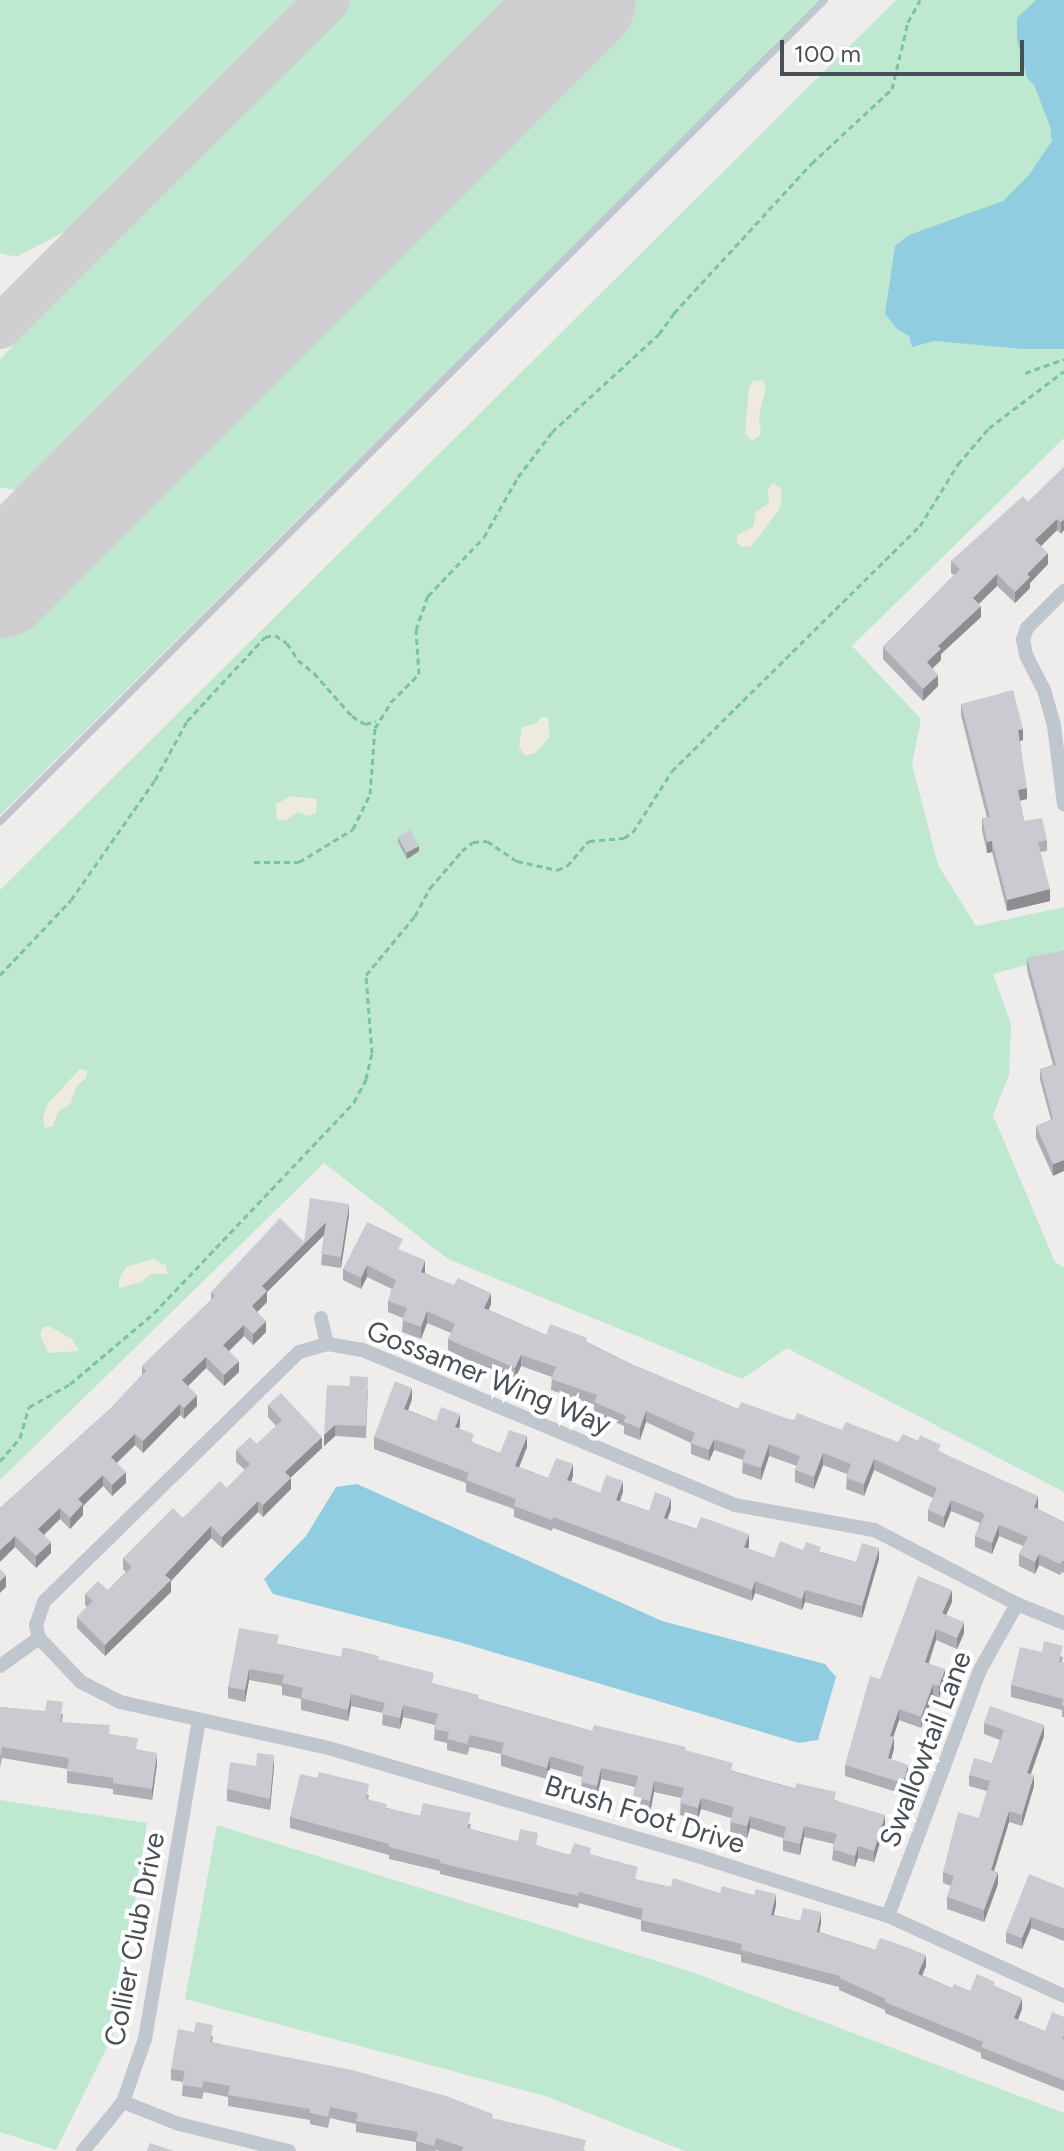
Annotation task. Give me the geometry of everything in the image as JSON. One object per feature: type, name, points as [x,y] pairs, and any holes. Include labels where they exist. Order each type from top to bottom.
[{"type":"street","points":[[1064,591],[1027,628],[1023,639],[1026,655],[1044,690],[1054,726],[1064,804]]},
{"type":"street","points":[[321,1318],[327,1344]]},
{"type":"street","name":"Gossamer Wing Way","points":[[39,1638],[36,1625],[44,1602],[299,1352],[327,1344],[362,1350],[735,1505],[874,1530],[1017,1604],[1064,1623]]},
{"type":"street","name":"Swallowtail Lane","points":[[888,1916],[980,1670],[1017,1604]]},
{"type":"street","points":[[0,1666],[39,1638],[81,1682],[120,1702],[199,1721]]},
{"type":"street","name":"Brush Foot Drive","points":[[199,1721],[255,1729],[325,1747],[888,1916],[1064,1996]]},
{"type":"street","name":"Collier Club Drive","points":[[83,2151],[123,2102],[145,2039],[199,1721]]},
{"type":"street","points":[[123,2102],[179,2124],[289,2151]]},
{"type":"lane","points":[[0,821],[824,0]]},
{"type":"path","points":[[254,862],[299,862],[353,829],[370,794],[372,744],[379,719],[419,674],[416,630],[428,596],[484,537],[518,477],[552,432],[659,334],[674,313],[812,163],[892,89],[908,22],[920,0]]},
{"type":"path","points":[[1025,373],[1064,359]]},
{"type":"path","points":[[0,1461],[20,1438],[29,1407],[70,1384],[154,1313],[354,1102],[366,1079],[372,1053],[366,975],[415,916],[430,888],[462,851],[473,842],[487,841],[517,861],[557,870],[567,866],[589,841],[624,838],[633,832],[672,771],[920,526],[958,464],[989,428],[1064,371]]},
{"type":"path","points":[[0,975],[71,900],[155,780],[187,721],[265,637],[275,635],[287,643],[298,660],[314,673],[352,716],[365,724],[379,719]]},
{"type":"green space","points":[[0,0],[301,0],[72,228],[16,257],[0,253]]},
{"type":"green space","points":[[347,0],[537,0],[532,11],[61,481],[44,490],[26,493],[0,487],[0,360],[88,258]]},
{"type":"green space","points":[[620,0],[821,0],[0,815],[0,618]]},
{"type":"green space","points":[[896,0],[1064,0],[1064,438],[852,646],[921,719],[912,764],[938,865],[976,926],[1064,907],[1064,955],[993,974],[1011,1024],[1009,1075],[993,1115],[1055,1262],[1064,1267],[1064,1492],[787,1348],[742,1379],[448,1259],[324,1163],[0,1480],[0,890]]},
{"type":"green space","points":[[0,1800],[147,1823],[115,2031],[56,2150],[0,2132]]},
{"type":"green space","points":[[217,1825],[695,1973],[1064,2113],[1064,2151],[685,2151],[545,2096],[185,1999]]},
{"type":"sand","points":[[763,380],[766,386],[759,416],[761,434],[752,441],[745,434],[749,388],[753,381]]},
{"type":"sand","points":[[773,483],[782,490],[780,508],[752,546],[742,547],[737,543],[737,535],[753,527],[756,512],[769,503],[768,489]]},
{"type":"sand","points":[[542,717],[548,718],[550,736],[535,753],[525,756],[519,747],[522,727],[535,724]]},
{"type":"sand","points":[[291,796],[317,799],[316,813],[309,816],[298,812],[287,820],[277,819],[276,804]]},
{"type":"sand","points":[[80,1069],[87,1071],[86,1078],[76,1087],[71,1103],[58,1112],[53,1126],[45,1128],[43,1117],[48,1103]]},
{"type":"sand","points":[[153,1259],[166,1266],[167,1274],[151,1274],[141,1282],[119,1288],[119,1279],[126,1267]]},
{"type":"sand","points":[[49,1326],[72,1339],[79,1351],[48,1353],[40,1334],[43,1327]]},
{"type":"water","points":[[1036,0],[1064,0],[1064,349],[1023,349],[934,341],[912,347],[909,336],[897,329],[885,314],[895,246],[909,235],[1003,201],[1029,175],[1052,141],[1050,126],[1034,85],[1027,78],[1017,40],[1017,18]]},
{"type":"water","points":[[357,1484],[662,1621],[825,1664],[836,1677],[818,1740],[799,1743],[459,1642],[273,1594],[264,1579],[306,1536],[336,1487]]},
{"type":"building","points":[[1064,467],[1064,519],[1061,522],[1057,519],[1035,540],[1048,553],[1027,574],[1030,577],[1015,592],[997,574],[973,598],[981,606],[938,646],[941,649],[927,662],[938,675],[923,689],[883,647],[960,569],[951,561],[1023,496],[1028,502]]},
{"type":"building","points":[[1013,690],[1023,729],[1018,730],[1027,788],[1018,790],[1024,821],[1042,818],[1047,840],[1038,842],[1050,889],[1007,900],[992,841],[987,842],[982,818],[990,817],[961,704]]},
{"type":"building","points":[[410,830],[419,846],[406,853],[398,837]]},
{"type":"building","points":[[1064,951],[1064,1160],[1053,1164],[1036,1126],[1053,1119],[1040,1069],[1056,1065],[1027,958]]},
{"type":"building","points":[[310,1198],[349,1204],[341,1257],[321,1254],[326,1222],[262,1286],[267,1291],[252,1306],[266,1321],[253,1334],[244,1325],[223,1345],[239,1361],[224,1375],[206,1357],[182,1380],[197,1395],[184,1408],[180,1404],[143,1441],[135,1434],[111,1457],[126,1472],[112,1485],[103,1475],[78,1499],[83,1504],[70,1518],[60,1508],[38,1529],[51,1542],[36,1556],[15,1536],[0,1550],[0,1508],[110,1409],[146,1371],[142,1366],[215,1296],[211,1292],[280,1218],[304,1242]]},
{"type":"building","points":[[367,1222],[403,1239],[398,1249],[425,1260],[421,1272],[454,1285],[458,1278],[491,1293],[484,1308],[546,1335],[550,1324],[587,1338],[586,1342],[631,1364],[738,1409],[741,1402],[794,1421],[797,1413],[842,1430],[846,1422],[898,1442],[903,1434],[918,1441],[920,1435],[941,1445],[938,1451],[1038,1496],[1034,1507],[1064,1522],[1064,1561],[1060,1564],[1039,1554],[1035,1562],[1019,1554],[1028,1537],[999,1525],[992,1543],[975,1536],[985,1514],[951,1500],[944,1517],[928,1510],[937,1488],[874,1459],[864,1484],[846,1478],[851,1464],[823,1453],[814,1477],[795,1470],[800,1456],[769,1444],[761,1468],[742,1462],[746,1450],[714,1439],[709,1450],[691,1443],[695,1433],[646,1411],[640,1428],[624,1422],[626,1416],[594,1402],[597,1395],[551,1379],[556,1367],[521,1355],[515,1368],[466,1347],[448,1339],[455,1324],[427,1311],[421,1327],[402,1320],[407,1308],[388,1301],[396,1280],[367,1265],[361,1278],[343,1269]]},
{"type":"building","points":[[350,1376],[368,1377],[366,1426],[335,1425],[324,1435],[327,1385],[349,1386]]},
{"type":"building","points":[[395,1381],[412,1388],[404,1409],[436,1421],[441,1407],[460,1414],[455,1427],[474,1434],[471,1442],[500,1453],[509,1430],[527,1436],[515,1466],[548,1478],[556,1458],[573,1464],[567,1480],[600,1493],[606,1475],[623,1481],[616,1500],[649,1511],[655,1492],[671,1498],[664,1518],[696,1529],[701,1517],[749,1534],[744,1547],[774,1558],[780,1541],[803,1550],[806,1542],[821,1547],[819,1552],[856,1562],[862,1543],[879,1548],[862,1606],[805,1590],[802,1599],[755,1581],[752,1590],[553,1517],[552,1520],[514,1506],[516,1499],[466,1480],[469,1473],[374,1437]]},
{"type":"building","points":[[281,1393],[322,1437],[285,1472],[291,1478],[263,1505],[258,1501],[222,1537],[211,1526],[165,1575],[171,1580],[105,1645],[77,1617],[93,1601],[85,1594],[98,1581],[108,1590],[132,1567],[123,1558],[173,1508],[183,1518],[220,1481],[227,1488],[250,1464],[236,1450],[250,1437],[257,1444],[282,1420],[268,1405]]},
{"type":"building","points":[[918,1576],[952,1590],[942,1613],[964,1622],[957,1638],[936,1629],[925,1662],[945,1669],[939,1686],[933,1684],[921,1717],[899,1709],[890,1736],[894,1737],[888,1758],[908,1765],[903,1783],[845,1765],[870,1676],[880,1679]]},
{"type":"building","points":[[239,1628],[279,1635],[277,1644],[341,1657],[343,1647],[379,1656],[378,1659],[434,1673],[432,1683],[479,1695],[478,1699],[592,1731],[594,1725],[686,1747],[685,1750],[733,1763],[731,1771],[795,1789],[796,1783],[836,1792],[834,1800],[885,1815],[874,1851],[858,1846],[855,1856],[832,1849],[837,1834],[804,1826],[800,1844],[783,1840],[786,1827],[750,1816],[747,1826],[730,1822],[734,1807],[701,1798],[698,1808],[680,1803],[684,1788],[654,1781],[650,1801],[633,1797],[638,1776],[601,1768],[597,1786],[581,1782],[584,1766],[550,1756],[547,1768],[501,1754],[504,1743],[470,1735],[467,1744],[447,1739],[449,1732],[434,1729],[438,1714],[403,1705],[400,1718],[382,1714],[385,1703],[351,1694],[348,1710],[301,1698],[303,1688],[282,1683],[284,1675],[249,1669],[245,1690],[228,1687]]},
{"type":"building","points":[[1044,1641],[1063,1646],[1059,1662],[1064,1663],[1064,1706],[1063,1699],[1011,1685],[1020,1647],[1042,1652]]},
{"type":"building","points":[[47,1700],[63,1702],[60,1722],[110,1725],[109,1734],[138,1738],[136,1749],[157,1753],[152,1789],[113,1783],[113,1778],[67,1771],[69,1758],[2,1747],[0,1757],[0,1707],[45,1711]]},
{"type":"building","points":[[990,1706],[1044,1725],[1027,1773],[1034,1775],[1022,1815],[1009,1811],[991,1870],[998,1872],[984,1910],[947,1897],[954,1876],[943,1872],[958,1812],[979,1818],[990,1781],[969,1775],[974,1758],[992,1763],[1004,1730],[984,1723]]},
{"type":"building","points":[[257,1753],[274,1755],[270,1799],[227,1789],[230,1762],[256,1766]]},
{"type":"building","points":[[319,1772],[369,1784],[366,1799],[387,1804],[386,1808],[420,1816],[423,1803],[471,1813],[467,1828],[487,1834],[518,1841],[520,1829],[538,1833],[536,1845],[570,1855],[574,1843],[591,1848],[590,1854],[638,1867],[635,1879],[671,1887],[673,1878],[720,1893],[722,1886],[754,1895],[756,1889],[776,1894],[771,1915],[800,1921],[803,1908],[821,1912],[817,1932],[875,1950],[880,1938],[926,1955],[918,1974],[952,1988],[954,1984],[970,1991],[977,1974],[1022,1998],[1014,2018],[1045,2031],[1052,2012],[1064,2017],[1064,2080],[981,2047],[983,2042],[885,2002],[886,1999],[840,1976],[741,1950],[742,1944],[641,1920],[643,1909],[579,1892],[578,1896],[440,1863],[440,1860],[389,1847],[389,1844],[290,1817],[300,1774],[317,1778]]},
{"type":"building","points":[[1029,1874],[1064,1888],[1064,1929],[1031,1917],[1022,1938],[1006,1932]]},
{"type":"building","points":[[196,2022],[213,2025],[210,2042],[352,2070],[446,2096],[493,2114],[492,2118],[586,2140],[583,2151],[462,2151],[463,2147],[436,2138],[434,2146],[416,2141],[418,2132],[356,2121],[358,2113],[330,2107],[328,2117],[310,2113],[310,2109],[228,2095],[230,2086],[204,2081],[202,2088],[182,2085],[185,2071],[171,2069],[178,2029],[194,2032]]},
{"type":"building","points":[[150,2143],[174,2151],[147,2151]]},
{"type":"taxiway","points":[[0,327],[328,0]]},
{"type":"taxiway","points":[[564,16],[572,0]]},
{"type":"taxiway","points":[[0,544],[41,542]]},
{"type":"runway","points":[[0,583],[581,0]]}]
